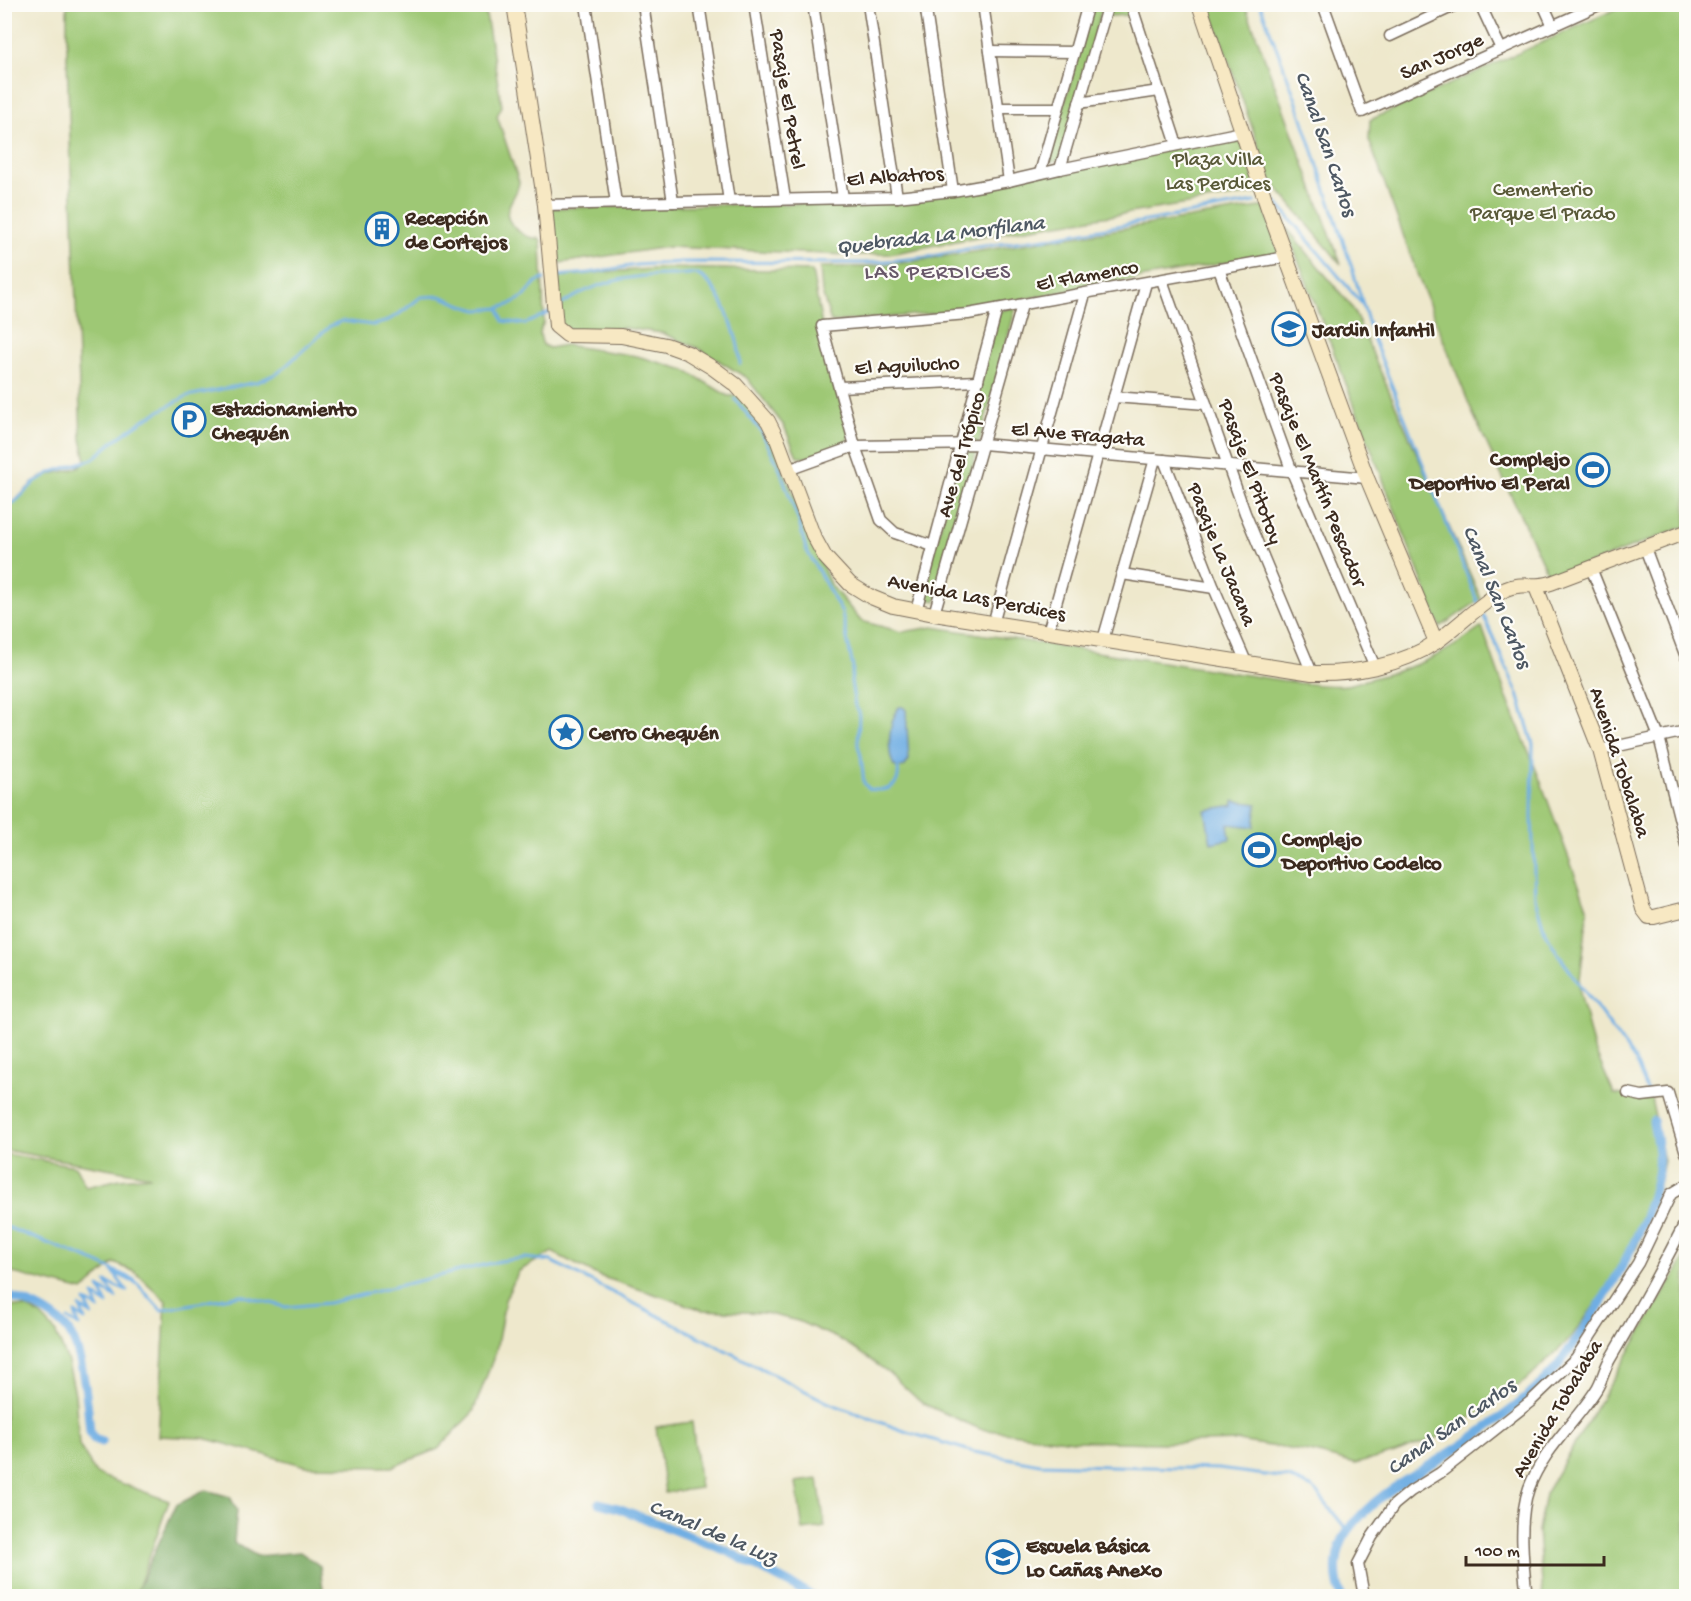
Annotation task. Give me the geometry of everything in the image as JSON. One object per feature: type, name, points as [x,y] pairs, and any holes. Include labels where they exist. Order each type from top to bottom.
[{"type":"street","name":"Avenida Las Perdices","points":[[514,4],[545,205],[555,323],[563,334],[621,336],[666,345],[688,353],[735,385],[768,421],[777,439],[813,536],[833,567],[850,584],[871,597],[893,606],[993,624],[1312,673],[1339,673],[1375,667],[1406,657],[1436,642],[1475,610],[1506,590],[1518,586],[1536,587]]},
{"type":"street","points":[[586,4],[615,203]]},
{"type":"street","points":[[643,4],[674,202]]},
{"type":"street","points":[[699,4],[729,201]]},
{"type":"street","name":"Pasaje El Petrel","points":[[754,4],[785,199]]},
{"type":"street","points":[[813,4],[843,198]]},
{"type":"street","points":[[868,4],[897,197]]},
{"type":"street","points":[[925,4],[953,191]]},
{"type":"street","points":[[983,4],[1010,181]]},
{"type":"street","points":[[1040,173],[1088,4]]},
{"type":"street","points":[[1060,169],[1108,4]]},
{"type":"street","points":[[1131,4],[1177,145]]},
{"type":"street","points":[[1199,4],[1286,257],[1367,478],[1436,642]]},
{"type":"street","name":"San Jorge","points":[[1323,4],[1362,112],[1601,4]]},
{"type":"street","points":[[1390,36],[1458,4]]},
{"type":"street","points":[[1480,4],[1501,50]]},
{"type":"street","points":[[1543,4],[1553,26]]},
{"type":"street","points":[[990,51],[1074,52]]},
{"type":"street","points":[[1079,103],[1159,91]]},
{"type":"street","points":[[998,108],[1058,108]]},
{"type":"street","name":"El Albatros","points":[[545,205],[897,197],[953,191],[1010,181],[1242,132]]},
{"type":"street","name":"El Flamenco","points":[[839,387],[822,326],[942,317],[997,309],[1286,257]]},
{"type":"street","name":"Pasaje El Martín Pescador","points":[[1219,269],[1292,472],[1375,667]]},
{"type":"street","name":"Pasaje El Pitotoy","points":[[1162,280],[1250,525],[1312,673]]},
{"type":"street","points":[[1048,632],[1146,283]]},
{"type":"street","points":[[993,624],[1085,294]]},
{"type":"street","name":"Ave del Trópico","points":[[934,614],[1023,305]]},
{"type":"street","name":"Ave del Trópico","points":[[916,611],[997,309]]},
{"type":"street","name":"El Aguilucho","points":[[839,387],[978,381]]},
{"type":"street","points":[[839,387],[855,446],[881,520],[895,533],[933,546]]},
{"type":"street","points":[[1114,397],[1206,404]]},
{"type":"street","name":"El Ave Fragata","points":[[788,471],[855,446],[983,444],[1367,478]]},
{"type":"street","points":[[1103,640],[1159,460]]},
{"type":"street","name":"Pasaje La Jacana","points":[[1159,460],[1246,662]]},
{"type":"street","points":[[1536,587],[1686,532]]},
{"type":"street","points":[[1644,548],[1686,657]]},
{"type":"street","points":[[1591,568],[1659,737],[1686,845]]},
{"type":"street","points":[[1122,574],[1214,588]]},
{"type":"street","name":"Avenida Tobalaba","points":[[1536,587],[1600,750],[1643,909],[1649,917],[1686,909]]},
{"type":"street","points":[[1600,750],[1686,730]]},
{"type":"street","points":[[1628,1093],[1642,1096],[1668,1093],[1686,1153]]},
{"type":"street","points":[[1364,1596],[1358,1564],[1372,1537],[1394,1505],[1440,1473],[1530,1402],[1576,1358],[1638,1263],[1671,1194],[1686,1185]]},
{"type":"street","name":"Avenida Tobalaba","points":[[1527,1596],[1523,1512],[1529,1487],[1555,1441],[1598,1388],[1605,1368],[1646,1298],[1686,1221]]},
{"type":"green space","points":[[484,4],[502,106],[497,116],[519,182],[507,212],[508,219],[521,233],[539,238],[541,241],[544,323],[540,334],[543,345],[549,348],[565,345],[637,356],[685,370],[728,396],[744,395],[766,425],[830,584],[861,621],[902,632],[933,627],[1299,683],[1334,686],[1353,684],[1418,664],[1456,645],[1482,627],[1588,910],[1579,988],[1593,1046],[1614,1094],[1651,1098],[1664,1161],[1655,1201],[1637,1247],[1570,1339],[1525,1381],[1444,1435],[1395,1453],[1355,1464],[1315,1453],[1238,1441],[1163,1443],[1074,1441],[980,1429],[922,1403],[888,1372],[841,1340],[798,1321],[765,1313],[703,1310],[599,1276],[552,1252],[519,1271],[505,1300],[496,1351],[473,1412],[438,1449],[392,1467],[306,1466],[204,1438],[158,1436],[166,1301],[135,1272],[114,1263],[83,1291],[5,1271],[5,1154],[75,1166],[86,1187],[120,1179],[151,1176],[5,1150],[5,509],[41,477],[77,468],[86,460],[81,439],[67,5]]},
{"type":"green space","points":[[1111,4],[1126,5],[1130,15],[1108,16]]},
{"type":"green space","points":[[1092,5],[1103,5],[1060,160],[1048,163]]},
{"type":"green space","points":[[1209,5],[1245,5],[1341,264],[1271,181]]},
{"type":"green space","name":"Cementerio Parque El Prado","points":[[1625,5],[1686,5],[1686,526],[1594,562],[1548,575],[1473,414],[1419,279],[1369,140],[1370,120]]},
{"type":"green space","name":"Plaza Villa Las Perdices","points":[[1239,135],[1258,193],[987,235],[890,254],[849,255],[668,247],[560,263],[551,208],[883,202]]},
{"type":"green space","name":"Plaza Villa Las Perdices","points":[[1264,207],[1280,253],[950,312],[831,322],[822,292],[820,267],[862,267],[909,262]]},
{"type":"green space","points":[[1285,226],[1352,307],[1481,599],[1440,627]]},
{"type":"green space","points":[[667,268],[812,271],[822,326],[850,435],[844,445],[805,458],[797,456],[784,426],[747,378],[700,349],[662,333],[625,328],[571,330],[561,327],[555,277]]},
{"type":"green space","points":[[1016,307],[936,601],[921,598],[999,311]]},
{"type":"green space","points":[[1686,1256],[1686,1596],[1543,1596],[1538,1531],[1545,1494]]},
{"type":"green space","points":[[5,1305],[28,1308],[40,1315],[55,1331],[68,1362],[75,1394],[79,1445],[96,1474],[169,1501],[137,1591],[142,1596],[5,1596]]},
{"type":"green space","points":[[692,1422],[700,1488],[665,1493],[656,1427]]},
{"type":"green space","points":[[818,1479],[825,1527],[803,1530],[796,1482]]},
{"type":"green space","points":[[206,1490],[230,1497],[237,1510],[234,1543],[257,1556],[300,1552],[320,1566],[324,1596],[142,1596],[137,1591],[176,1505]]},
{"type":"water","points":[[899,707],[906,710],[909,760],[905,766],[898,768],[894,766],[889,744],[893,720]]},
{"type":"water","points":[[1234,801],[1257,804],[1254,827],[1228,824],[1230,839],[1211,843],[1205,810],[1234,805]]},
{"type":"waterway","name":"Canal San Carlos","points":[[1260,4],[1295,97],[1373,338],[1478,603]]},
{"type":"waterway","name":"Quebrada La Morfilana","points":[[1275,201],[1363,305]]},
{"type":"waterway","name":"Quebrada La Morfilana","points":[[557,276],[636,265],[682,262],[866,263],[928,257],[1255,202]]},
{"type":"waterway","points":[[558,307],[586,291],[614,281],[644,276],[696,274],[714,290],[728,314],[737,341],[740,364]]},
{"type":"waterway","name":"Quebrada La Morfilana","points":[[4,506],[15,502],[36,481],[52,472],[93,459],[145,419],[187,396],[257,382],[278,373],[330,326],[342,321],[373,325],[385,322],[421,297],[440,296],[478,310],[499,308],[525,296],[536,282],[544,279]]},
{"type":"waterway","points":[[499,308],[503,321],[525,324],[551,312]]},
{"type":"waterway","points":[[735,399],[761,431],[779,467],[806,549],[842,613],[853,668],[851,681],[855,706],[859,712],[858,745],[864,783],[869,789],[881,790],[891,787],[897,780],[898,768]]},
{"type":"waterway","name":"Canal San Carlos","points":[[1482,612],[1518,694],[1533,744],[1532,817],[1535,899],[1545,932],[1560,957],[1635,1060],[1648,1092]]},
{"type":"waterway","name":"Canal San Carlos","points":[[1341,1596],[1336,1572],[1340,1546],[1343,1538],[1361,1516],[1390,1490],[1458,1448],[1524,1399],[1554,1371],[1585,1327],[1623,1264],[1652,1196],[1658,1162],[1653,1121]]},
{"type":"waterway","points":[[4,1226],[133,1279],[161,1310],[241,1295],[286,1307],[328,1303],[500,1261],[525,1258],[551,1261],[829,1403],[907,1432],[974,1452],[1040,1464],[1218,1469],[1289,1478],[1313,1488],[1348,1531]]},
{"type":"waterway","points":[[68,1319],[79,1326],[75,1313],[85,1320],[80,1307],[92,1315],[85,1301],[99,1309],[93,1295],[107,1304],[99,1287],[116,1298],[106,1282],[127,1291],[113,1272],[135,1283]]},
{"type":"waterway","points":[[4,1295],[37,1307],[66,1328],[72,1337],[81,1362],[90,1432],[94,1439],[102,1442]]},
{"type":"waterway","name":"Canal de la Luz","points":[[599,1503],[618,1508],[727,1551],[813,1596]]},
{"type":"place","name":"Recepción de Cortejos","points":[[382,229]]},
{"type":"place","name":"Jardin Infantil","points":[[1289,329]]},
{"type":"place","name":"Estacionamiento Chequén","points":[[189,420]]},
{"type":"place","name":"Complejo Deportivo El Peral","points":[[1593,470]]},
{"type":"place","name":"Cerro Chequén","points":[[566,732]]},
{"type":"place","name":"Complejo Deportivo Codelco","points":[[1259,850]]},
{"type":"place","name":"Escuela Básica Lo Cañas Anexo","points":[[1003,1557]]},
{"type":"district","name":"LAS PERDICES","points":[[938,270]]}]
